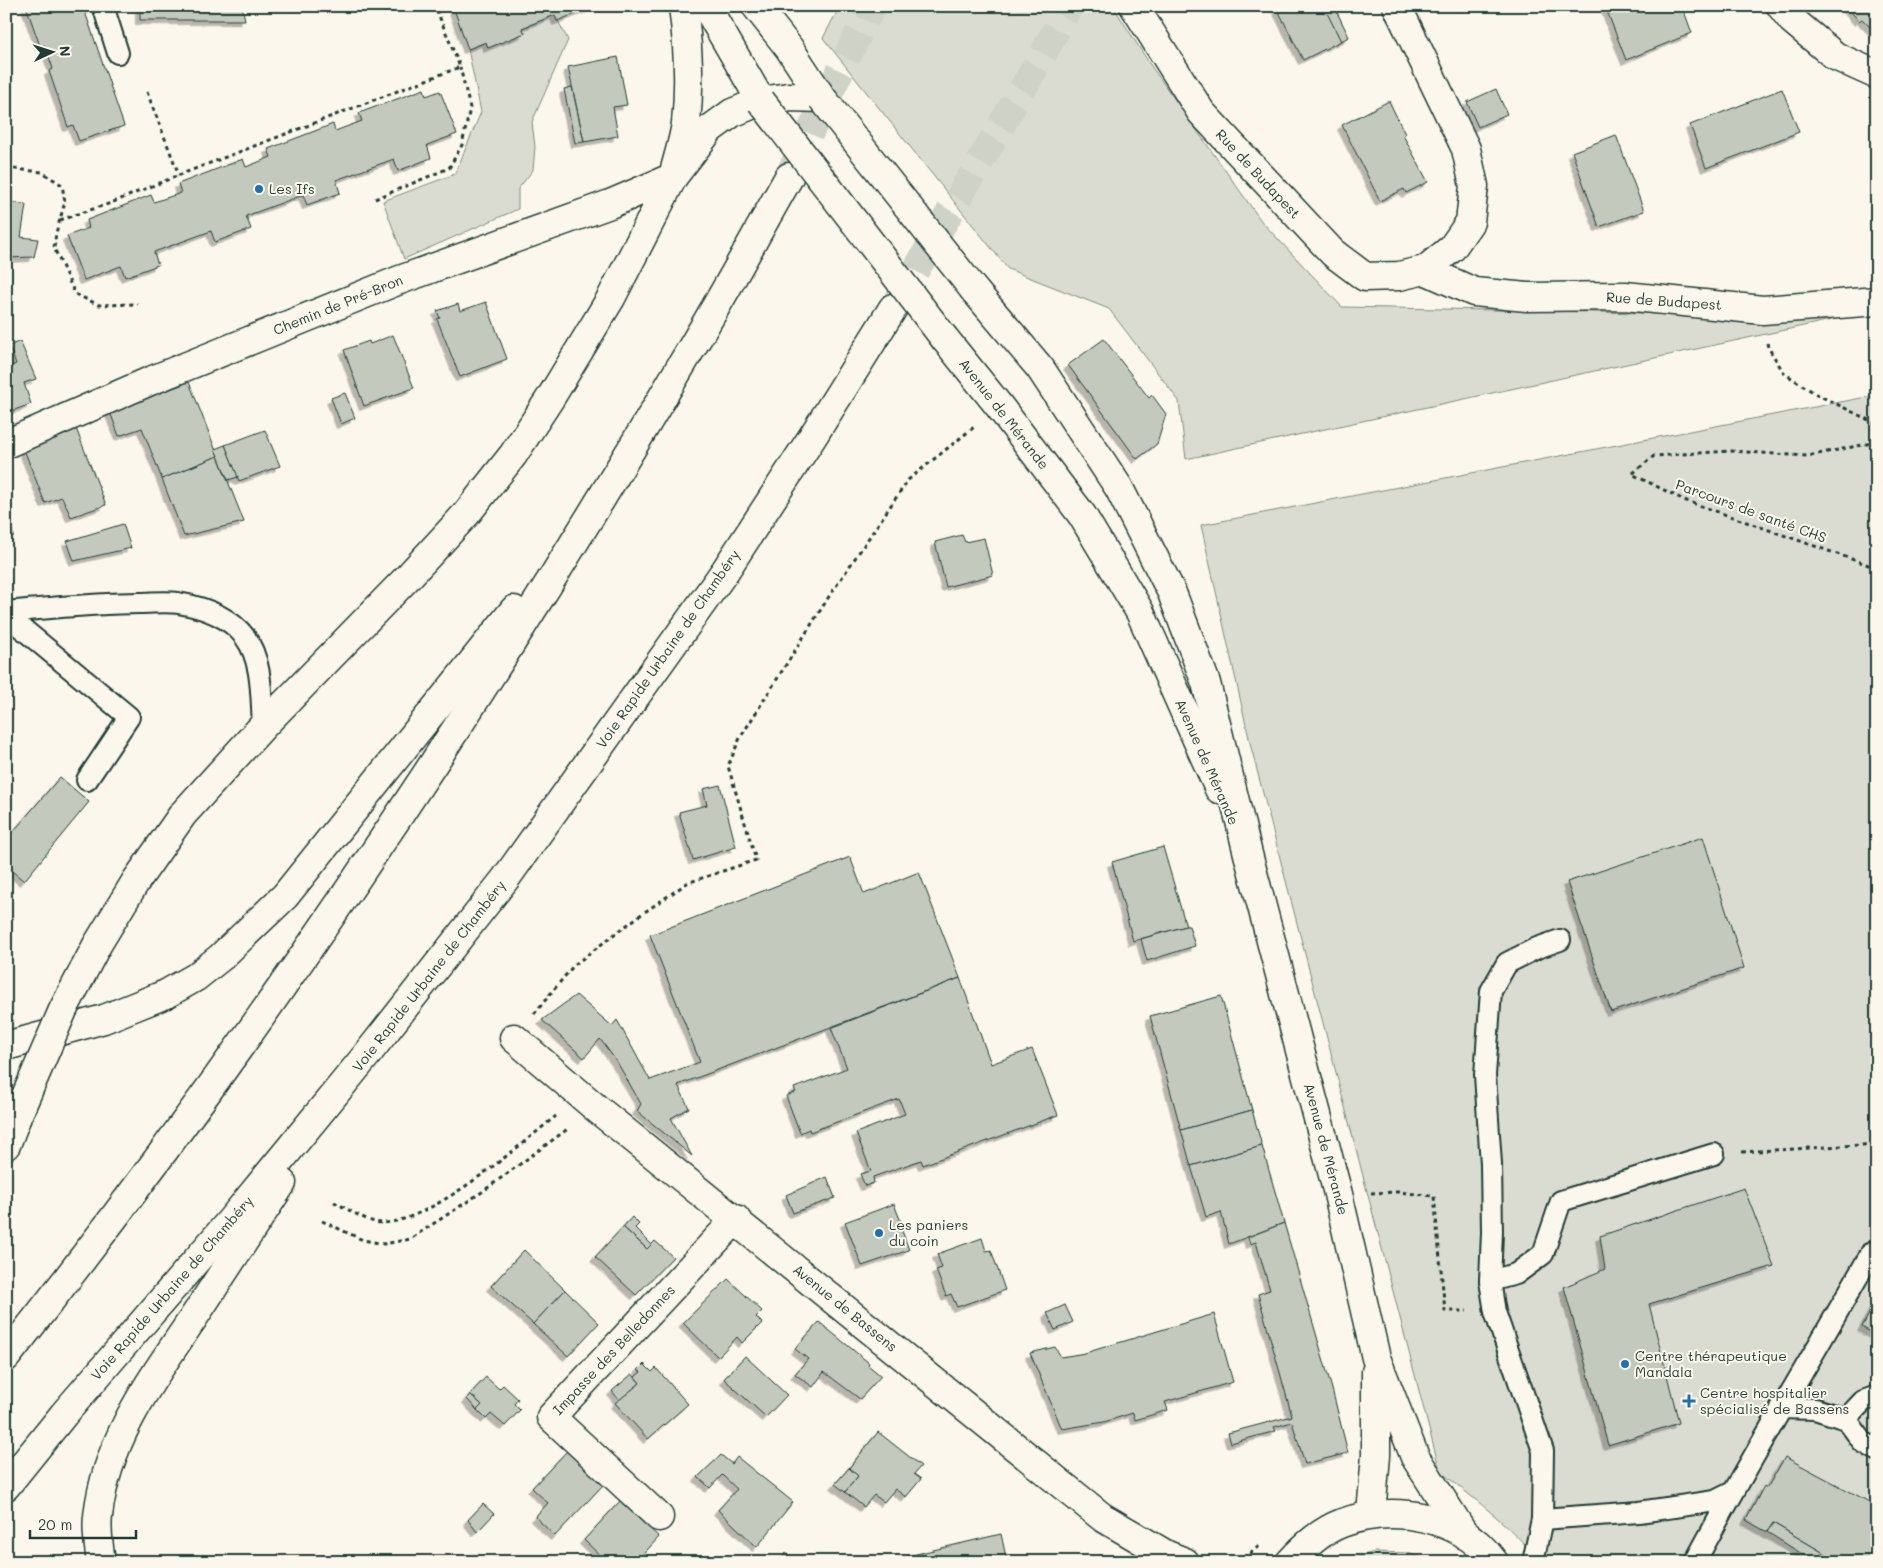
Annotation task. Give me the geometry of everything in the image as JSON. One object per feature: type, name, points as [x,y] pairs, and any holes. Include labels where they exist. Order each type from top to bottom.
[{"type":"main road","points":[[674,177],[686,124],[688,73],[683,6]]},
{"type":"main road","name":"Avenue de Mérande","points":[[706,6],[761,101],[1000,406],[1082,516],[1140,612],[1248,854]]},
{"type":"main road","name":"Avenue de Mérande","points":[[756,6],[789,48],[822,98],[974,290],[1040,368],[1119,488],[1172,593],[1206,683],[1248,854],[1338,1194],[1376,1358],[1415,1457],[1465,1534]]},
{"type":"main road","name":"Rue de Budapest","points":[[1134,6],[1201,112],[1333,254],[1365,277],[1399,276],[1425,270],[1452,248],[1470,222],[1474,186],[1466,149],[1397,6]]},
{"type":"main road","points":[[1781,6],[1792,20],[1835,56],[1877,75]]},
{"type":"main road","points":[[6,1145],[63,1010],[97,945],[136,881],[183,814],[263,726],[409,576],[467,513],[514,455],[611,298],[674,177],[710,129],[732,113],[761,101],[788,97],[822,98]]},
{"type":"main road","name":"Chemin de Pré-Bron","points":[[6,444],[158,377],[397,281],[610,204],[674,177]]},
{"type":"main road","points":[[6,1357],[200,1103],[421,785],[594,511],[695,343],[789,177]]},
{"type":"main road","name":"Rue de Budapest","points":[[1425,270],[1474,292],[1526,298],[1625,296],[1763,310],[1877,301]]},
{"type":"main road","name":"Voie Rapide Urbaine de Chambéry","points":[[6,1486],[64,1414],[232,1219],[366,1057],[506,878],[725,571],[893,308]]},
{"type":"main road","points":[[6,1046],[104,1018],[166,994],[196,977],[248,933],[285,896],[313,862],[594,511]]},
{"type":"main road","name":"Avenue de Bassens","points":[[514,1038],[589,1101],[1102,1516],[1167,1555],[1185,1562]]},
{"type":"main road","points":[[101,1562],[98,1542],[98,1518],[101,1496],[115,1446],[139,1400],[366,1057]]},
{"type":"main road","name":"Impasse des Belledonnes","points":[[659,1517],[551,1417],[736,1219]]},
{"type":"main road","name":"Avenue de Mérande","points":[[1371,1514],[1376,1455],[1376,1358]]},
{"type":"main road","points":[[1290,1562],[1312,1540],[1340,1524],[1371,1514],[1404,1513],[1436,1520],[1465,1534],[1490,1556],[1494,1562]]},
{"type":"lane","points":[[103,6],[118,53]]},
{"type":"lane","points":[[6,613],[115,603],[176,602],[202,608],[219,616],[246,638],[255,659],[260,684],[263,726]]},
{"type":"lane","points":[[6,613],[129,717],[86,780]]},
{"type":"lane","points":[[1533,1562],[1542,1519],[1543,1452],[1495,1312],[1490,1281],[1492,1232],[1491,1164],[1485,1075],[1491,991],[1507,963],[1537,948],[1560,940]]},
{"type":"lane","points":[[1490,1281],[1516,1274],[1544,1254],[1561,1201],[1714,1154]]},
{"type":"lane","points":[[1696,1562],[1733,1492],[1871,1253],[1877,1251]]},
{"type":"lane","points":[[1846,1419],[1863,1401],[1877,1396]]},
{"type":"lane","points":[[1781,1408],[1814,1409],[1846,1419],[1862,1442],[1877,1450]]},
{"type":"lane","points":[[1542,1519],[1639,1512],[1715,1501],[1733,1492]]},
{"type":"path","points":[[375,199],[449,168],[462,145],[470,108],[460,67],[435,6]]},
{"type":"path","points":[[60,220],[111,203],[460,67]]},
{"type":"path","points":[[147,92],[179,175]]},
{"type":"path","points":[[6,168],[42,172],[62,185],[64,202],[54,248],[75,294],[99,305],[138,304]]},
{"type":"path","points":[[1763,310],[1768,347],[1784,373],[1816,394],[1877,424]]},
{"type":"path","points":[[514,1038],[574,965],[639,916],[687,884],[756,860],[728,766],[740,738],[828,598],[908,480],[1000,406]]},
{"type":"path","name":"Parcours de santé CHS","points":[[1877,442],[1808,456],[1729,451],[1654,456],[1632,474],[1684,500],[1877,568]]},
{"type":"path","points":[[334,1202],[376,1222],[400,1221],[433,1207],[589,1101]]},
{"type":"path","points":[[322,1221],[364,1240],[384,1244],[410,1239],[482,1192],[589,1101]]},
{"type":"path","points":[[1714,1154],[1877,1144]]},
{"type":"path","points":[[1338,1194],[1398,1192],[1434,1196],[1445,1311],[1495,1312]]},
{"type":"shaded area","points":[[840,6],[1113,6],[1151,66],[1262,222],[1342,307],[1845,317],[1186,459],[1179,401],[1109,309],[1008,269],[823,38]]},
{"type":"shaded area","points":[[555,15],[568,40],[532,122],[535,147],[533,170],[518,189],[518,209],[404,259],[383,201],[455,174],[481,112],[468,49],[486,42],[488,47],[525,33],[522,28]]},
{"type":"shaded area","points":[[1877,395],[1877,1562],[1537,1562],[1520,1539],[1440,1471],[1251,747],[1201,525]]},
{"type":"shaded area","points":[[1374,1552],[1408,1553],[1430,1562],[1341,1562]]},
{"type":"building","points":[[26,6],[83,6],[124,126],[79,141],[73,125],[68,127],[49,71],[53,69],[45,45],[40,46]]},
{"type":"building","points":[[140,6],[242,6],[245,20],[140,20]]},
{"type":"building","points":[[453,6],[595,6],[557,21],[555,15],[522,28],[525,33],[488,48],[486,42],[468,49]]},
{"type":"building","points":[[1276,6],[1325,6],[1341,41],[1303,60]]},
{"type":"building","points":[[1334,6],[1349,37],[1341,41],[1324,7]]},
{"type":"building","points":[[1605,6],[1682,6],[1692,33],[1626,60]]},
{"type":"building","points":[[1846,6],[1877,6],[1877,34],[1862,19],[1859,21]]},
{"type":"building","points":[[618,57],[627,105],[613,107],[618,136],[584,142],[568,67]]},
{"type":"building","points":[[572,87],[584,142],[575,143],[564,89]]},
{"type":"building","name":"Les Ifs","points":[[424,89],[426,96],[440,91],[457,134],[427,145],[431,158],[398,171],[394,159],[336,180],[340,193],[307,205],[303,195],[246,216],[251,229],[215,242],[211,231],[154,252],[158,265],[125,277],[121,266],[84,280],[67,236],[89,228],[87,220],[151,195],[154,202],[181,193],[178,184],[243,159],[246,167],[271,157],[268,149],[333,124],[335,131],[362,121],[359,113]]},
{"type":"building","points":[[1496,89],[1507,114],[1478,127],[1467,102]]},
{"type":"building","points":[[1782,89],[1799,132],[1706,168],[1690,125]]},
{"type":"building","points":[[1389,101],[1405,134],[1403,135],[1428,182],[1406,193],[1404,189],[1380,201],[1342,125]]},
{"type":"building","points":[[1616,135],[1644,211],[1599,227],[1572,152]]},
{"type":"building","points":[[6,201],[26,205],[21,237],[38,239],[34,257],[6,258]]},
{"type":"building","points":[[486,302],[507,359],[460,377],[437,319],[440,318],[437,311],[458,304],[460,311]]},
{"type":"building","points":[[393,335],[414,388],[364,406],[344,350],[369,341],[370,344]]},
{"type":"building","points":[[1104,339],[1149,398],[1152,395],[1166,414],[1157,444],[1137,459],[1068,365]]},
{"type":"building","points":[[20,341],[36,379],[24,383],[31,404],[6,413],[6,368],[16,364],[9,346]]},
{"type":"building","points":[[189,382],[218,456],[162,479],[142,428],[119,436],[110,412]]},
{"type":"building","points":[[345,393],[355,418],[341,424],[331,398]]},
{"type":"building","points":[[75,426],[106,505],[71,517],[62,497],[45,503],[23,447]]},
{"type":"building","points":[[265,430],[280,466],[239,481],[225,445]]},
{"type":"building","points":[[225,445],[238,477],[228,480],[215,449]]},
{"type":"building","points":[[218,456],[244,522],[184,536],[162,479]]},
{"type":"building","points":[[6,518],[14,536],[6,538]]},
{"type":"building","points":[[123,524],[131,548],[74,561],[67,541]]},
{"type":"building","points":[[962,535],[965,542],[984,538],[993,575],[946,587],[935,542]]},
{"type":"building","points":[[60,777],[89,802],[24,881],[6,866],[6,840]]},
{"type":"building","points":[[720,785],[736,847],[693,860],[679,812],[707,805],[703,789]]},
{"type":"building","points":[[1703,837],[1744,968],[1611,1012],[1567,882]]},
{"type":"building","points":[[1163,847],[1186,926],[1133,941],[1112,862]]},
{"type":"building","points":[[850,857],[864,894],[919,872],[960,978],[678,1085],[689,1108],[671,1118],[692,1156],[637,1111],[641,1104],[617,1062],[600,1039],[584,1058],[542,1020],[576,995],[612,1026],[617,1020],[650,1080],[700,1062],[650,935]]},
{"type":"building","points":[[1189,926],[1195,946],[1147,961],[1141,939]]},
{"type":"building","points":[[960,978],[991,1064],[1032,1049],[1058,1115],[923,1165],[921,1160],[873,1177],[874,1183],[865,1186],[860,1174],[871,1171],[856,1133],[905,1114],[899,1099],[810,1132],[809,1129],[800,1133],[786,1096],[796,1092],[794,1088],[847,1068],[831,1028]]},
{"type":"building","points":[[1221,996],[1252,1110],[1181,1130],[1150,1016]]},
{"type":"building","points":[[1252,1110],[1262,1146],[1191,1166],[1181,1130]]},
{"type":"building","points":[[1262,1146],[1284,1223],[1229,1244],[1221,1212],[1206,1217],[1191,1166]]},
{"type":"building","points":[[827,1177],[835,1198],[793,1213],[786,1195]]},
{"type":"building","name":"Centre thérapeutique Mandala","points":[[1744,1188],[1774,1266],[1649,1304],[1679,1423],[1608,1445],[1564,1287],[1605,1269],[1600,1236]]},
{"type":"building","points":[[894,1204],[909,1250],[862,1266],[845,1222]]},
{"type":"building","points":[[632,1217],[639,1224],[635,1228],[652,1245],[647,1249],[623,1227]]},
{"type":"building","points":[[1284,1223],[1332,1389],[1348,1453],[1305,1464],[1292,1422],[1274,1427],[1276,1431],[1231,1443],[1228,1433],[1292,1416],[1258,1294],[1270,1290],[1256,1242],[1250,1244],[1248,1237]]},
{"type":"building","points":[[623,1227],[647,1249],[655,1241],[673,1257],[636,1295],[595,1257]]},
{"type":"building","points":[[982,1238],[986,1251],[991,1250],[1005,1290],[957,1307],[951,1294],[946,1296],[936,1270],[942,1268],[937,1254]]},
{"type":"building","points":[[524,1250],[565,1290],[533,1324],[491,1286]]},
{"type":"building","points":[[728,1279],[762,1311],[756,1317],[762,1323],[742,1343],[737,1337],[718,1357],[683,1323]]},
{"type":"building","points":[[565,1290],[599,1323],[568,1356],[533,1324]]},
{"type":"building","points":[[1877,1299],[1877,1336],[1862,1327]]},
{"type":"building","points":[[1065,1305],[1073,1322],[1055,1330],[1047,1313]]},
{"type":"building","points":[[1214,1314],[1233,1382],[1165,1402],[1168,1410],[1135,1420],[1133,1413],[1104,1422],[1062,1429],[1030,1353],[1055,1347],[1061,1357],[1085,1353]]},
{"type":"building","points":[[819,1322],[869,1363],[868,1365],[881,1376],[860,1399],[824,1372],[813,1387],[795,1374],[808,1359],[795,1349]]},
{"type":"building","points":[[745,1356],[787,1395],[766,1417],[724,1379]]},
{"type":"building","points":[[644,1364],[652,1372],[656,1368],[688,1404],[648,1439],[615,1403],[640,1383],[635,1377],[641,1372],[638,1370]]},
{"type":"building","points":[[632,1374],[640,1383],[619,1400],[612,1391]]},
{"type":"building","points":[[486,1377],[499,1389],[503,1385],[518,1399],[514,1404],[520,1410],[505,1426],[491,1414],[486,1419],[477,1410],[482,1405],[470,1394]]},
{"type":"building","points":[[470,1394],[482,1405],[477,1410],[467,1399]]},
{"type":"building","points":[[878,1432],[921,1466],[914,1474],[921,1479],[906,1497],[895,1489],[884,1502],[874,1495],[864,1507],[845,1492],[858,1476],[849,1468]]},
{"type":"building","points":[[567,1451],[603,1485],[555,1536],[535,1517],[548,1503],[532,1488]]},
{"type":"building","points":[[721,1455],[732,1464],[737,1457],[793,1502],[757,1547],[718,1510],[737,1489],[722,1475],[710,1488],[698,1477]]},
{"type":"building","points":[[1785,1457],[1877,1506],[1877,1562],[1839,1562],[1773,1523],[1767,1532],[1746,1520],[1764,1486],[1767,1488]]},
{"type":"building","points":[[849,1468],[858,1476],[845,1492],[835,1484]]},
{"type":"building","points":[[620,1501],[659,1537],[636,1562],[607,1562],[584,1540]]},
{"type":"building","points":[[483,1504],[494,1514],[477,1532],[468,1520]]},
{"type":"building","points":[[1773,1523],[1839,1562],[1815,1562],[1767,1532]]},
{"type":"building","points":[[1001,1534],[1007,1562],[909,1562],[908,1556]]},
{"type":"building","points":[[786,1553],[795,1561],[794,1562],[779,1562]]},
{"type":"tunnel","points":[[791,171],[872,6]]},
{"type":"tunnel","points":[[894,307],[1042,56],[1069,6]]},
{"type":"place","name":"Les Ifs","points":[[259,189]]},
{"type":"place","name":"Les paniers du coin","points":[[879,1233]]},
{"type":"place","name":"Centre thérapeutique Mandala","points":[[1625,1364]]},
{"type":"place","name":"Centre hospitalier spécialisé de Bassens","points":[[1689,1401]]}]
